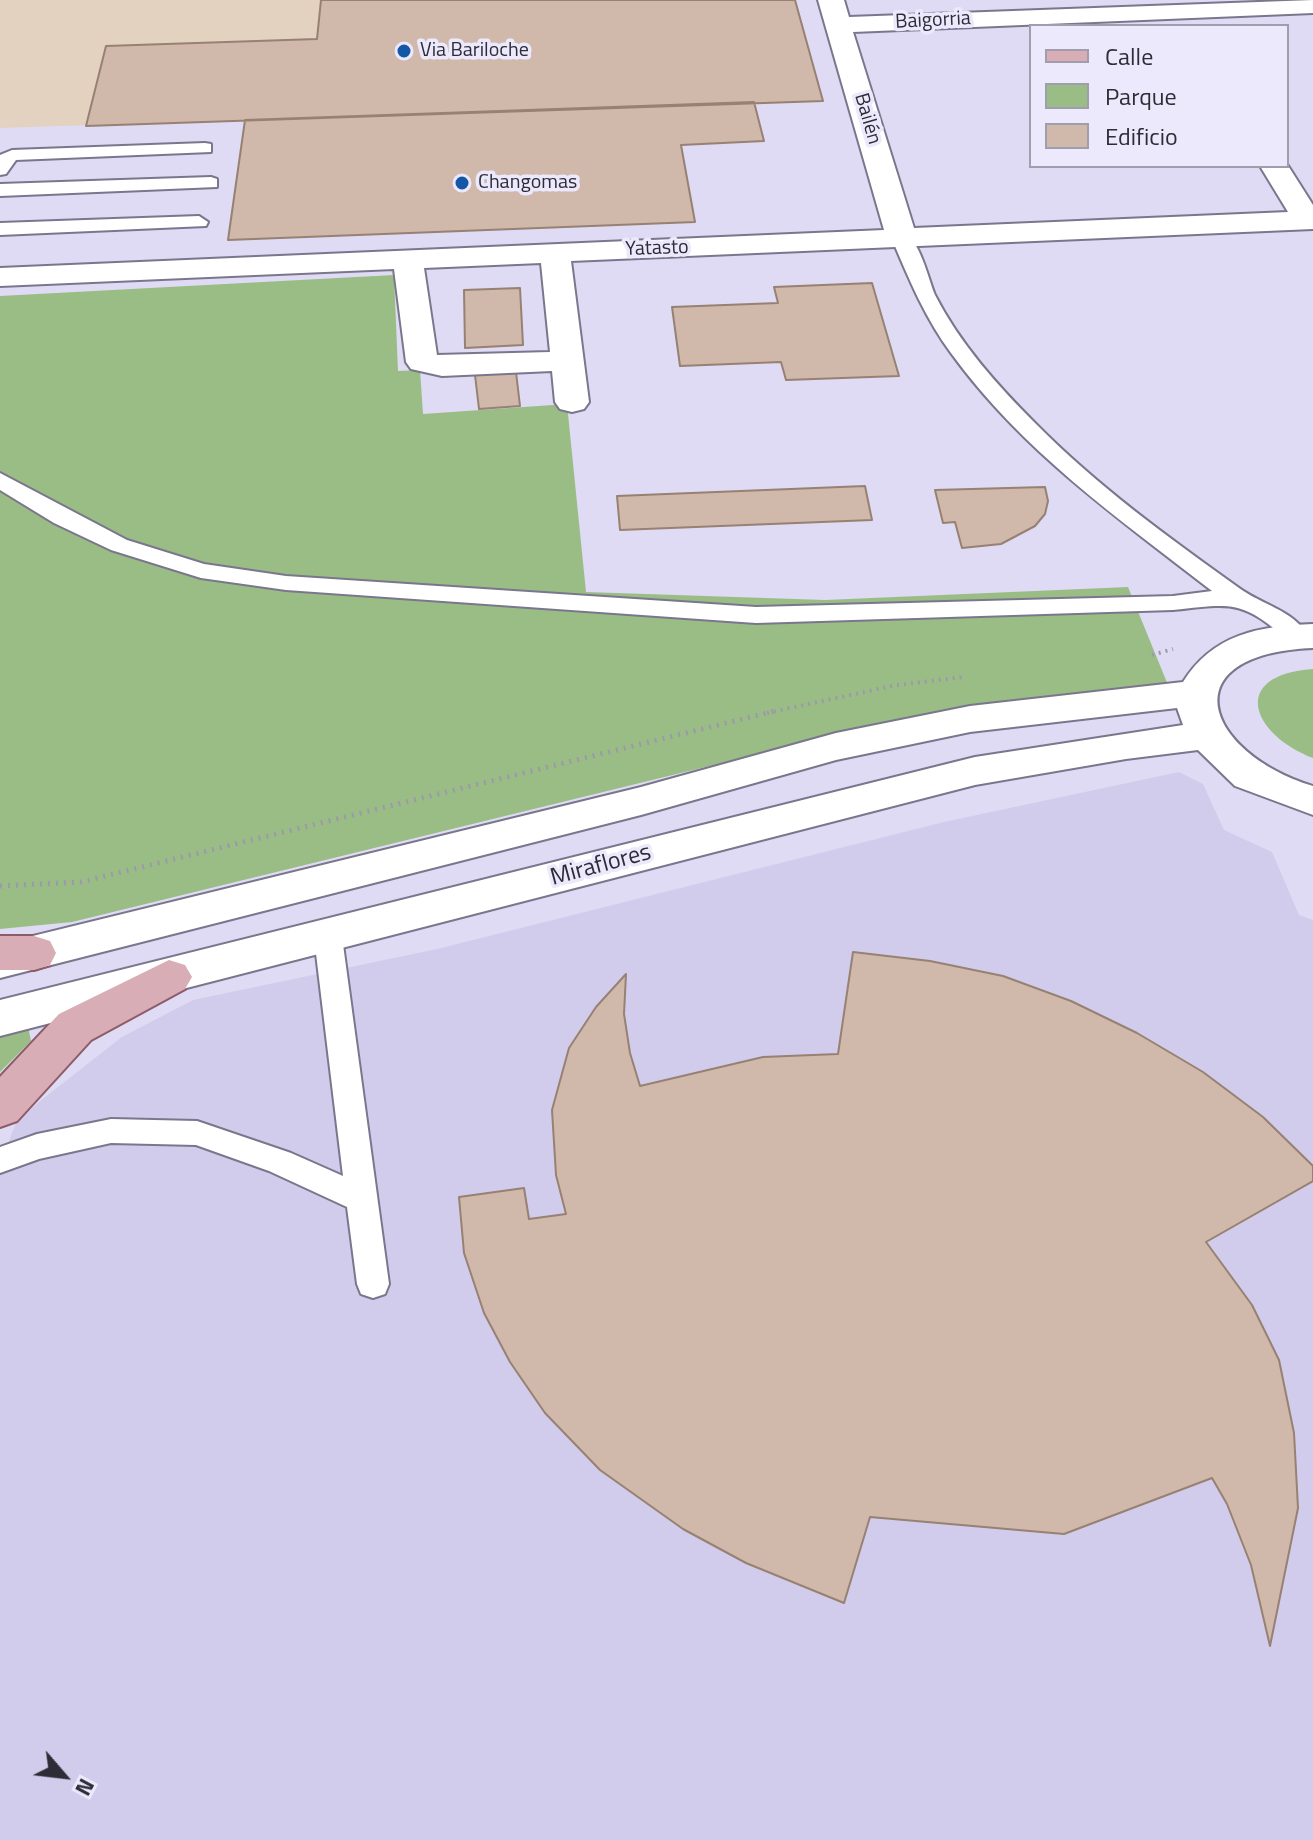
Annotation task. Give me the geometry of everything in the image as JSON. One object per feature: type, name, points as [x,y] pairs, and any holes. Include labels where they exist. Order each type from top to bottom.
[{"type":"main road","points":[[0,1108],[75,1027],[169,977]]},
{"type":"street","name":"Baigorria","points":[[835,12],[1181,12],[1313,5]]},
{"type":"street","name":"Bailén","points":[[835,12],[902,239]]},
{"type":"street","points":[[1275,168],[1310,220]]},
{"type":"street","name":"Yatasto","points":[[0,277],[1310,220]]},
{"type":"street","points":[[555,254],[572,402]]},
{"type":"street","points":[[408,260],[422,362],[442,366],[568,361]]},
{"type":"street","points":[[1304,636],[1249,642],[1220,657],[1201,680],[1196,707],[1207,736],[1232,763],[1306,805]]},
{"type":"street","points":[[11,956],[641,801],[836,747],[983,717],[1199,693]]},
{"type":"street","name":"Miraflores","points":[[0,1018],[975,771],[1207,736]]},
{"type":"lane","points":[[0,170],[2,162],[12,155],[205,148]]},
{"type":"lane","points":[[0,190],[211,183]]},
{"type":"lane","points":[[0,229],[199,222]]},
{"type":"lane","points":[[902,239],[914,276],[973,371],[1055,458],[1234,596],[1274,615],[1304,636]]},
{"type":"lane","points":[[0,480],[62,518],[119,545],[201,571],[286,583],[771,615],[1173,603],[1234,596]]},
{"type":"lane","points":[[328,937],[373,1284]]},
{"type":"lane","points":[[0,1160],[37,1147],[111,1131],[197,1133],[280,1162],[362,1199]]},
{"type":"path","points":[[1141,657],[1185,645]]},
{"type":"path","points":[[0,886],[81,882],[786,708],[897,685],[973,676]]},
{"type":"shaded area","name":"Via Bariloche","points":[[0,0],[795,0],[823,101],[0,128]]},
{"type":"shaded area","points":[[1179,772],[1203,784],[1224,830],[1272,852],[1299,915],[1313,920],[1313,1840],[0,1840],[0,1163],[16,1123],[40,1101],[122,1037],[193,1000],[437,949],[944,822]]},
{"type":"green space","points":[[394,275],[398,371],[420,370],[423,414],[567,404],[586,592],[825,600],[1128,587],[1168,685],[877,725],[72,922],[0,929],[0,296]]},
{"type":"green space","points":[[1313,669],[1313,758],[1275,735],[1258,707],[1260,693],[1269,682],[1286,674]]},
{"type":"green space","points":[[27,1022],[31,1041],[0,1072],[0,1029]]},
{"type":"building","name":"Via Bariloche","points":[[321,0],[795,0],[823,101],[86,126],[106,46],[317,39]]},
{"type":"building","name":"Changomas","points":[[754,102],[764,141],[681,145],[695,222],[228,240],[245,120]]},
{"type":"building","points":[[872,283],[899,376],[786,380],[781,362],[680,366],[672,307],[778,303],[774,287]]},
{"type":"building","points":[[520,288],[523,345],[465,348],[464,290]]},
{"type":"building","points":[[516,372],[520,406],[479,409],[475,375]]},
{"type":"building","points":[[865,486],[872,520],[620,530],[617,496]]},
{"type":"building","points":[[1045,487],[1048,501],[1045,514],[1035,526],[1001,544],[962,548],[955,522],[943,523],[935,490]]},
{"type":"building","points":[[853,952],[930,961],[1003,976],[1071,1001],[1137,1033],[1203,1072],[1263,1117],[1313,1166],[1313,1181],[1206,1242],[1252,1305],[1279,1360],[1294,1433],[1298,1508],[1270,1646],[1251,1565],[1227,1504],[1212,1478],[1064,1534],[870,1517],[844,1603],[746,1563],[683,1529],[600,1470],[545,1413],[510,1362],[484,1313],[464,1253],[459,1197],[524,1188],[529,1219],[566,1214],[556,1175],[552,1110],[569,1048],[596,1007],[626,974],[624,1014],[630,1053],[640,1086],[763,1057],[838,1054]]},
{"type":"place","name":"Via Bariloche","points":[[404,51]]},
{"type":"place","name":"Changomas","points":[[462,183]]}]
